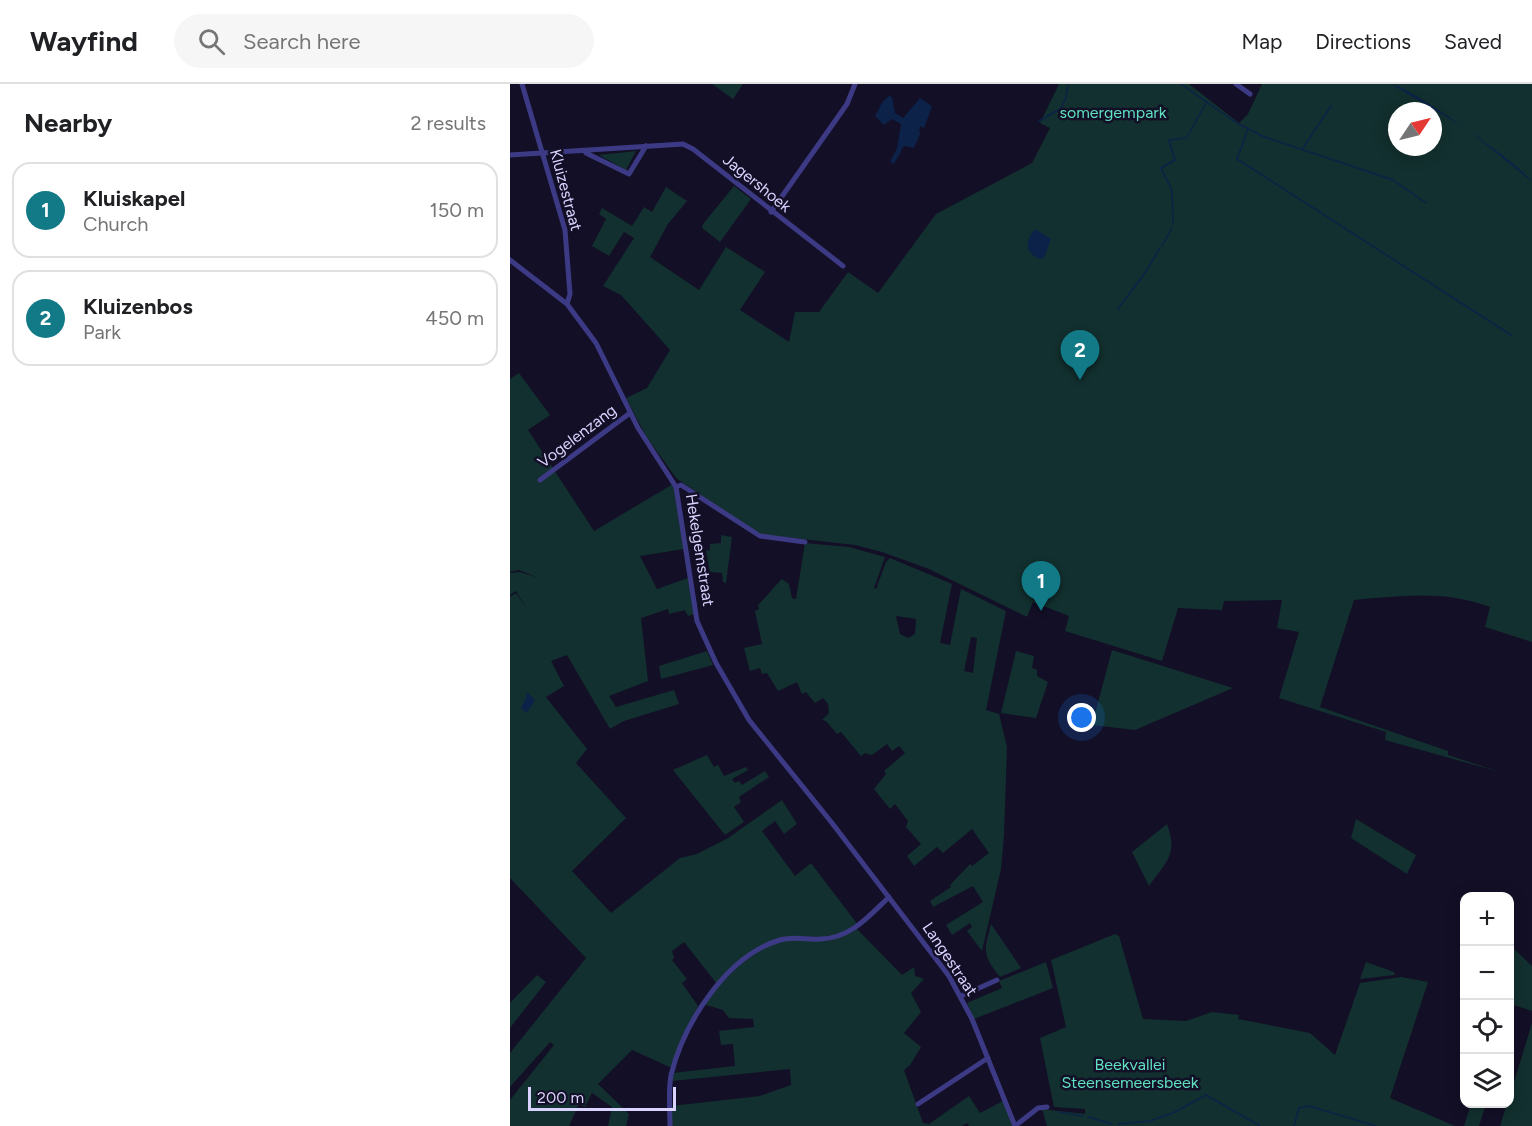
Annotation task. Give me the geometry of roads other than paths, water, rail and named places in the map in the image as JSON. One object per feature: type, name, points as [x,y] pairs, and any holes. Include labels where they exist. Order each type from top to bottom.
[{"type":"street","name":"Kluizestraat","points":[[522,84],[565,230],[570,294],[567,304]]},
{"type":"street","points":[[771,212],[847,104],[855,84]]},
{"type":"street","points":[[1236,84],[1250,94]]},
{"type":"street","name":"Jagershoek","points":[[510,155],[683,144],[693,149],[843,266]]},
{"type":"street","name":"Jagershoek","points":[[585,152],[629,174],[646,146]]},
{"type":"street","name":"Hekelgemstraat","points":[[510,260],[567,304],[596,342],[647,445],[676,487],[696,611],[705,642],[749,720],[834,825]]},
{"type":"street","name":"Vogelenzang","points":[[540,480],[630,412]]},
{"type":"street","points":[[676,487],[681,485],[760,536],[805,542]]},
{"type":"street","name":"Langestraat","points":[[834,825],[961,996],[1015,1126],[1038,1108],[1047,1107]]},
{"type":"street","points":[[670,1126],[672,1075],[702,1004],[717,986],[751,955],[778,940],[830,938],[851,932],[889,897]]},
{"type":"street","points":[[961,996],[998,980]]},
{"type":"street","points":[[918,1104],[988,1058]]},
{"type":"water","points":[[1391,84],[1426,102],[1421,102]]},
{"type":"water","points":[[889,96],[892,97],[895,113],[903,118],[920,98],[932,106],[924,128],[920,126],[919,131],[921,132],[914,148],[904,146],[894,164],[890,162],[897,148],[901,124],[892,119],[884,125],[875,116],[883,101]]},
{"type":"water","points":[[1442,112],[1465,128],[1442,114]]},
{"type":"water","points":[[1469,131],[1508,160],[1532,182]]},
{"type":"water","points":[[1035,229],[1051,239],[1044,258],[1040,259],[1031,253],[1028,246],[1029,238]]},
{"type":"water","points":[[528,693],[535,700],[527,713],[521,708],[527,696],[525,694]]},
{"type":"waterway","points":[[1066,97],[1068,84]]},
{"type":"waterway","points":[[1181,84],[1238,124]]},
{"type":"waterway","points":[[1061,108],[1066,98]]},
{"type":"waterway","points":[[1190,132],[1206,103]]},
{"type":"waterway","points":[[1303,148],[1331,106]]},
{"type":"waterway","points":[[1039,121],[1060,109]]},
{"type":"waterway","points":[[1239,124],[1262,136],[1393,180],[1426,203]]},
{"type":"waterway","points":[[1248,129],[1237,159],[1511,335]]},
{"type":"waterway","points":[[1173,224],[1172,190],[1161,168],[1175,160],[1169,140],[1186,138],[1189,134]]},
{"type":"waterway","points":[[1162,246],[1172,228]]},
{"type":"waterway","points":[[1148,268],[1160,248]]},
{"type":"waterway","points":[[1118,309],[1147,270]]},
{"type":"waterway","points":[[1118,1124],[1150,1121],[1175,1112],[1206,1095],[1260,1126]]},
{"type":"waterway","points":[[1294,1126],[1299,1108],[1309,1106],[1376,1126]]},
{"type":"waterway","points":[[1059,1112],[1082,1116]]},
{"type":"waterway","points":[[1088,1117],[1112,1124]]},
{"type":"place","name":"Kluizenbos","points":[[1080,380]]},
{"type":"place","name":"Kluiskapel","points":[[1041,611]]},
{"type":"park label","name":"somergempark","points":[[1113,112]]},
{"type":"park label","name":"Beekvallei Steensemeersbeek","points":[[1130,1073]]}]
